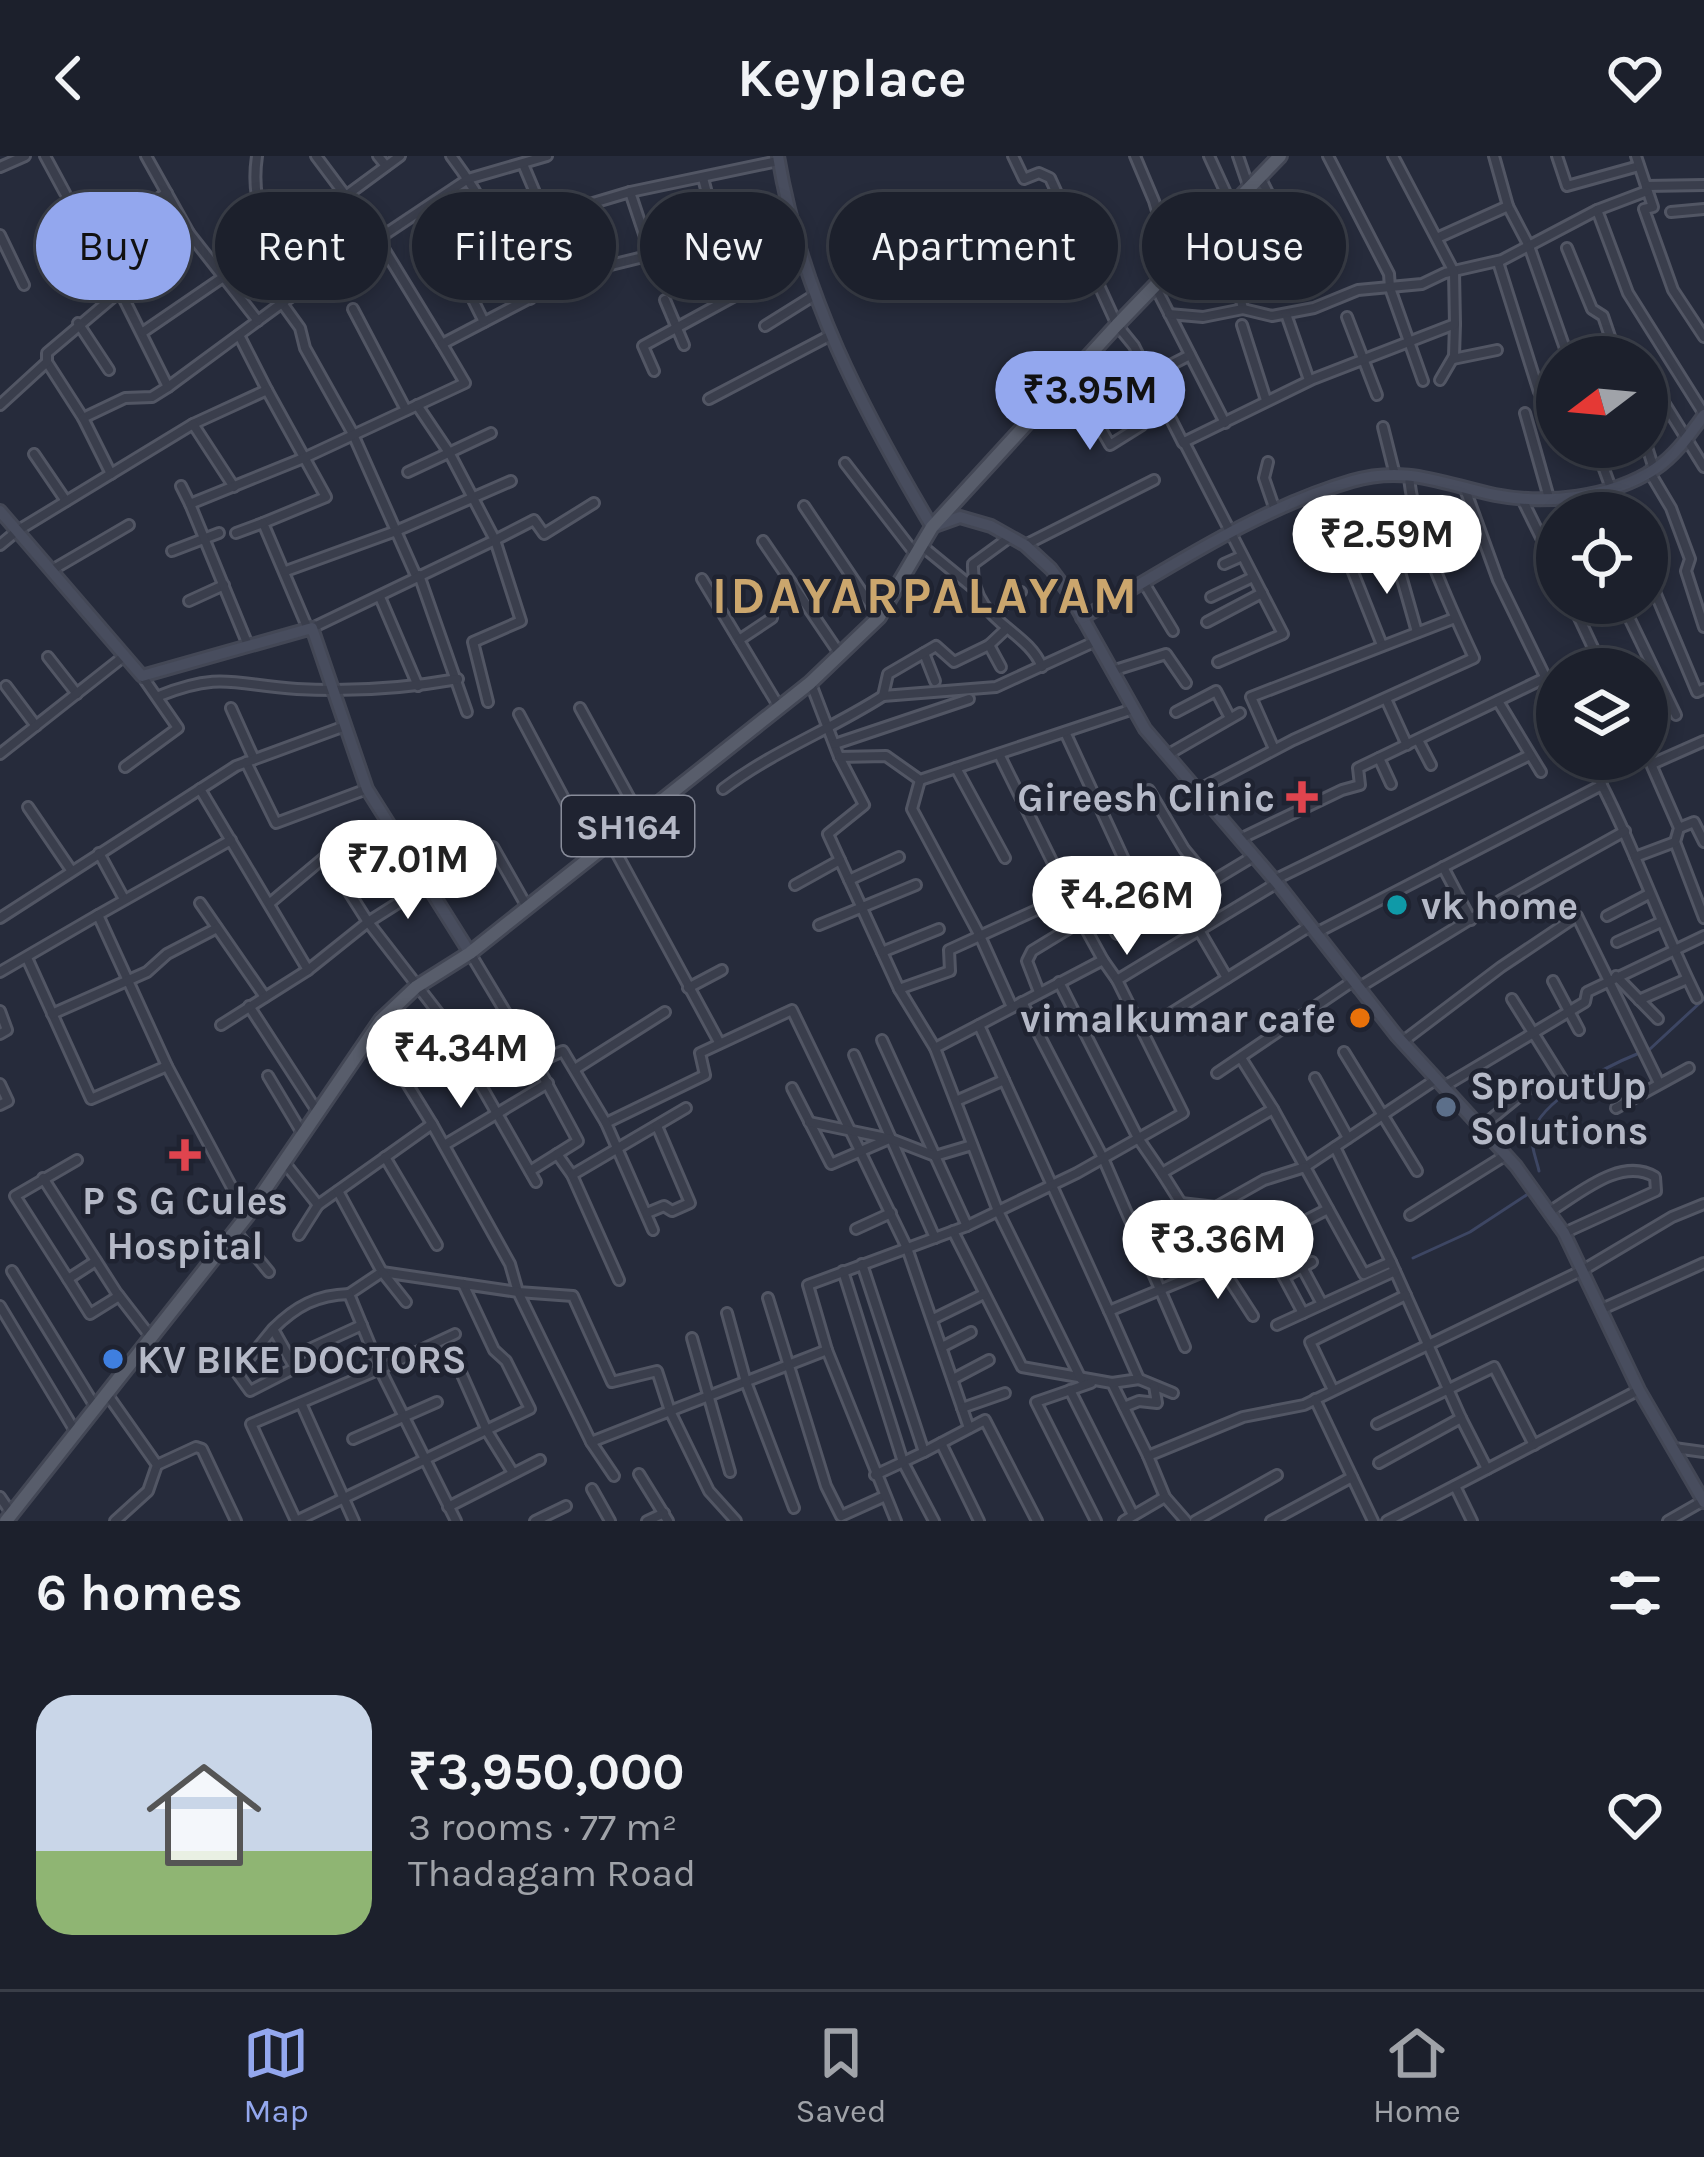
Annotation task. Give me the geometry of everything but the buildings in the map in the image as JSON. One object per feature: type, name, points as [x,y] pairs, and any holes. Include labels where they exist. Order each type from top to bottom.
[{"type":"main road","name":"SH164","points":[[1245,192],[1280,156]]},
{"type":"main road","points":[[778,159],[784,192]]},
{"type":"main road","points":[[805,269],[829,336],[878,435],[932,527],[960,517],[1025,544],[1051,569],[1132,710],[1402,1042],[1506,1155],[1564,1233],[1639,1390],[1704,1501]]},
{"type":"main road","name":"SH164","points":[[9,1518],[247,1216],[374,1030],[416,987],[470,953],[779,707],[879,617],[932,527],[1142,299]]},
{"type":"main road","points":[[1592,492],[1652,470],[1688,437],[1704,414]]},
{"type":"main road","points":[[1082,618],[1229,531],[1352,481],[1395,475],[1435,477],[1536,500]]},
{"type":"main road","points":[[0,511],[142,676],[310,628],[367,789],[470,953]]},
{"type":"street","points":[[0,167],[25,156]]},
{"type":"street","points":[[46,156],[64,192]]},
{"type":"street","points":[[146,156],[166,192]]},
{"type":"street","points":[[256,156],[256,192]]},
{"type":"street","points":[[316,156],[345,192]]},
{"type":"street","points":[[378,156],[386,166]]},
{"type":"street","points":[[351,192],[400,156]]},
{"type":"street","points":[[451,156],[476,192]]},
{"type":"street","points":[[448,192],[468,178],[547,156]]},
{"type":"street","points":[[1013,156],[1024,179],[1039,173],[1050,178],[1056,192]]},
{"type":"street","points":[[1136,156],[1150,192]]},
{"type":"street","points":[[1209,156],[1226,192]]},
{"type":"street","points":[[1238,156],[1249,188]]},
{"type":"street","points":[[1328,156],[1389,274],[1423,382]]},
{"type":"street","points":[[1394,156],[1454,272],[1456,324],[1451,359],[1440,380]]},
{"type":"street","points":[[1494,156],[1508,206],[1529,246],[1561,336]]},
{"type":"street","points":[[1557,156],[1568,187],[1638,161],[1653,206],[1644,209],[1673,290],[1704,337]]},
{"type":"street","points":[[616,196],[778,159]]},
{"type":"street","points":[[523,164],[535,192]]},
{"type":"street","points":[[1260,177],[1268,192]]},
{"type":"street","points":[[704,178],[707,192]]},
{"type":"street","points":[[1169,314],[1204,317],[1243,309],[1272,316],[1314,308],[1358,290],[1422,284],[1498,262],[1647,189],[1704,185]]},
{"type":"street","points":[[631,192],[640,220]]},
{"type":"street","points":[[1437,238],[1508,206]]},
{"type":"street","points":[[1671,212],[1704,209]]},
{"type":"street","points":[[1597,210],[1628,293],[1704,414]]},
{"type":"street","points":[[191,233],[215,267]]},
{"type":"street","points":[[0,235],[24,285]]},
{"type":"street","points":[[1567,248],[1592,309],[1603,316],[1610,336]]},
{"type":"street","points":[[190,504],[306,457],[465,383],[388,255]]},
{"type":"street","points":[[1498,262],[1536,382]]},
{"type":"street","points":[[143,332],[215,283]]},
{"type":"street","points":[[765,326],[813,296]]},
{"type":"street","points":[[106,300],[47,352],[47,362],[111,474]]},
{"type":"street","points":[[125,300],[168,388]]},
{"type":"street","points":[[241,300],[258,321]]},
{"type":"street","points":[[83,418],[125,398],[152,397],[168,388],[288,300]]},
{"type":"street","points":[[473,300],[484,322]]},
{"type":"street","points":[[442,344],[526,300]]},
{"type":"street","points":[[665,300],[684,345]]},
{"type":"street","points":[[654,371],[643,346],[727,300]]},
{"type":"street","points":[[1105,300],[1134,346],[1283,634],[1218,662]]},
{"type":"street","points":[[1162,300],[1225,423]]},
{"type":"street","points":[[1241,300],[1243,309]]},
{"type":"street","points":[[283,303],[352,433],[417,576],[467,712]]},
{"type":"street","points":[[353,309],[406,410]]},
{"type":"street","points":[[1286,313],[1310,380]]},
{"type":"street","points":[[1347,316],[1377,395]]},
{"type":"street","points":[[78,323],[109,370]]},
{"type":"street","points":[[1184,442],[1310,380],[1456,324]]},
{"type":"street","points":[[1242,325],[1266,400]]},
{"type":"street","points":[[236,533],[326,497],[239,335]]},
{"type":"street","points":[[709,399],[829,336]]},
{"type":"street","points":[[1451,359],[1497,350]]},
{"type":"street","points":[[1149,376],[1190,355]]},
{"type":"street","points":[[0,405],[47,362]]},
{"type":"street","points":[[1070,376],[1110,445],[1142,425]]},
{"type":"street","points":[[0,545],[16,530],[193,424],[268,390]]},
{"type":"street","points":[[417,405],[450,454],[495,540],[521,621],[473,642],[488,702]]},
{"type":"street","points":[[1668,407],[1704,467]]},
{"type":"street","points":[[1525,413],[1547,492]]},
{"type":"street","points":[[193,424],[233,488]]},
{"type":"street","points":[[1383,428],[1395,475]]},
{"type":"street","points":[[408,472],[490,433]]},
{"type":"street","points":[[34,454],[66,501]]},
{"type":"street","points":[[1268,462],[1264,478],[1275,510]]},
{"type":"street","points":[[845,463],[920,551],[972,587],[1005,630],[1037,655],[1042,667]]},
{"type":"street","points":[[1603,468],[1611,492]]},
{"type":"street","points":[[1652,470],[1690,559],[1685,571],[1704,627]]},
{"type":"street","points":[[1198,790],[1274,749],[1474,658],[1414,504],[1409,475]]},
{"type":"street","points":[[1025,544],[1154,480]]},
{"type":"street","points":[[286,571],[511,482]]},
{"type":"street","points":[[181,486],[248,647]]},
{"type":"street","points":[[1464,487],[1498,580],[1536,659]]},
{"type":"street","points":[[1522,499],[1536,527]]},
{"type":"street","points":[[263,523],[310,628],[535,520],[544,534],[594,503]]},
{"type":"street","points":[[803,506],[879,617]]},
{"type":"street","points":[[51,571],[129,525]]},
{"type":"street","points":[[172,551],[219,533]]},
{"type":"street","points":[[972,587],[973,564],[1010,537]]},
{"type":"street","points":[[763,541],[840,654]]},
{"type":"street","points":[[1380,544],[1348,557],[1382,645]]},
{"type":"street","points":[[1224,564],[1242,556]]},
{"type":"street","points":[[1398,565],[1417,632]]},
{"type":"street","points":[[1211,597],[1253,577]]},
{"type":"street","points":[[702,579],[779,707]]},
{"type":"street","points":[[1144,583],[1173,631]]},
{"type":"street","points":[[189,602],[224,585]]},
{"type":"street","points":[[993,614],[1022,592]]},
{"type":"street","points":[[1207,622],[1262,593]]},
{"type":"street","points":[[380,597],[418,686]]},
{"type":"street","points":[[739,640],[772,618]]},
{"type":"street","points":[[1274,749],[1251,697],[1455,618]]},
{"type":"street","points":[[1668,623],[1697,692],[1704,689]]},
{"type":"street","points":[[1632,624],[1676,716]]},
{"type":"street","points":[[883,696],[888,674],[936,646],[954,662],[988,645],[1005,630]]},
{"type":"street","points":[[723,788],[760,761],[830,730],[883,696],[996,687],[1094,642]]},
{"type":"street","points":[[988,645],[1000,667]]},
{"type":"street","points":[[924,653],[934,681]]},
{"type":"street","points":[[1111,672],[1166,654],[1186,683]]},
{"type":"street","points":[[48,657],[77,694]]},
{"type":"street","points":[[0,754],[123,657]]},
{"type":"street","points":[[124,767],[178,728],[142,676]]},
{"type":"street","points":[[159,696],[210,680],[299,689],[418,686],[458,679]]},
{"type":"street","points":[[810,682],[864,805],[828,834],[899,989],[935,1048],[998,1211],[1087,1381]]},
{"type":"street","points":[[1240,839],[1360,785],[1358,768],[1536,682]]},
{"type":"street","points":[[6,686],[36,726]]},
{"type":"street","points":[[1168,755],[1235,716],[1216,691],[1177,712]]},
{"type":"street","points":[[835,744],[969,699]]},
{"type":"street","points":[[1386,699],[1407,745]]},
{"type":"street","points":[[1498,701],[1536,764]]},
{"type":"street","points":[[231,708],[276,823],[367,789]]},
{"type":"street","points":[[580,708],[640,817]]},
{"type":"street","points":[[920,780],[1132,710]]},
{"type":"street","points":[[519,714],[593,853]]},
{"type":"street","points":[[0,918],[250,760],[346,726]]},
{"type":"street","points":[[1065,732],[1151,918]]},
{"type":"street","points":[[1418,740],[1431,765]]},
{"type":"street","points":[[1668,753],[1704,741]]},
{"type":"street","points":[[896,1521],[827,1350],[808,1285],[967,1226],[1183,1112],[1000,754]]},
{"type":"street","points":[[1117,980],[1275,882],[1530,755]]},
{"type":"street","points":[[839,757],[886,756],[920,780]]},
{"type":"street","points":[[1379,758],[1391,784]]},
{"type":"street","points":[[956,768],[1005,858]]},
{"type":"street","points":[[920,780],[912,809],[1103,1158],[1185,1347]]},
{"type":"street","points":[[1599,780],[1697,998]]},
{"type":"street","points":[[1658,780],[1679,828],[1675,842],[1704,918]]},
{"type":"street","points":[[1141,1027],[1313,930],[1602,785]]},
{"type":"street","points":[[200,789],[308,970]]},
{"type":"street","points":[[1149,790],[1184,849],[1211,882]]},
{"type":"street","points":[[28,807],[71,870]]},
{"type":"street","points":[[1679,828],[1694,822],[1704,842]]},
{"type":"street","points":[[1216,1073],[1356,985],[1625,831]]},
{"type":"street","points":[[0,973],[231,840]]},
{"type":"street","points":[[610,840],[719,1042]]},
{"type":"street","points":[[1635,857],[1675,842]]},
{"type":"street","points":[[493,847],[526,905]]},
{"type":"street","points":[[98,853],[124,899]]},
{"type":"street","points":[[270,903],[326,856],[368,922],[442,1019],[536,1182]]},
{"type":"street","points":[[1039,992],[1027,961],[1032,951],[1081,920],[1101,911],[1117,934],[1126,936],[1254,856]]},
{"type":"street","points":[[849,880],[899,857]]},
{"type":"street","points":[[795,884],[840,860]]},
{"type":"street","points":[[1443,867],[1471,920]]},
{"type":"street","points":[[819,925],[916,885]]},
{"type":"street","points":[[221,1025],[425,886]]},
{"type":"street","points":[[1607,916],[1649,894]]},
{"type":"street","points":[[200,903],[265,997]]},
{"type":"street","points":[[899,989],[950,971],[950,950],[1052,903],[1068,929]]},
{"type":"street","points":[[98,915],[167,1066],[247,1216]]},
{"type":"street","points":[[1402,1042],[1576,916],[1612,978],[1659,1083]]},
{"type":"street","points":[[1617,942],[1661,922]]},
{"type":"street","points":[[52,1014],[146,972],[167,954],[217,928]]},
{"type":"street","points":[[882,952],[939,929]]},
{"type":"street","points":[[1199,930],[1227,978]]},
{"type":"street","points":[[1181,1203],[1216,1207],[1264,1180],[1305,1167],[1383,1114],[1569,1012],[1585,1002],[1587,992],[1704,936]]},
{"type":"street","points":[[470,953],[578,1141],[530,1171]]},
{"type":"street","points":[[27,958],[91,1099],[167,1066]]},
{"type":"street","points":[[935,1048],[1102,960]]},
{"type":"street","points":[[688,988],[722,970]]},
{"type":"street","points":[[1612,978],[1658,1019]]},
{"type":"street","points":[[1639,1000],[1688,979]]},
{"type":"street","points":[[1553,981],[1579,1030]]},
{"type":"street","points":[[1059,982],[1138,1138],[1253,1316]]},
{"type":"street","points":[[1513,999],[1562,1079]]},
{"type":"street","points":[[249,1006],[317,1112]]},
{"type":"street","points":[[607,1123],[705,1075],[700,1053],[792,1010],[907,1248],[969,1428]]},
{"type":"street","points":[[0,1011],[7,1030],[0,1034]]},
{"type":"street","points":[[574,1070],[665,1012]]},
{"type":"street","points":[[979,1025],[1139,1379]]},
{"type":"street","points":[[374,1030],[446,1144],[510,1264],[518,1292],[591,1442],[614,1476]]},
{"type":"street","points":[[467,1063],[520,1036]]},
{"type":"street","points":[[882,1040],[967,1226]]},
{"type":"street","points":[[536,1063],[563,1051],[607,1123],[653,1230]]},
{"type":"street","points":[[1344,1052],[1418,1171]]},
{"type":"street","points":[[854,1055],[934,1238]]},
{"type":"street","points":[[1241,1058],[1364,1274],[1393,1267]]},
{"type":"street","points":[[1616,1108],[1689,1068]]},
{"type":"street","points":[[268,1076],[302,1133]]},
{"type":"street","points":[[1316,1078],[1348,1138]]},
{"type":"street","points":[[956,1101],[1004,1080]]},
{"type":"street","points":[[446,1144],[548,1083]]},
{"type":"street","points":[[0,1084],[8,1101],[0,1105]]},
{"type":"street","points":[[792,1088],[831,1164],[891,1139]]},
{"type":"street","points":[[1480,1128],[1528,1089]]},
{"type":"street","points":[[572,1175],[686,1108]]},
{"type":"street","points":[[1162,1173],[1273,1108]]},
{"type":"street","points":[[809,1122],[891,1139],[935,1156],[972,1145]]},
{"type":"street","points":[[299,1235],[318,1205],[432,1124]]},
{"type":"street","points":[[647,1213],[664,1206],[672,1211],[690,1203],[657,1126]]},
{"type":"street","points":[[1335,1147],[1487,1469]]},
{"type":"street","points":[[557,1154],[572,1175],[619,1280]]},
{"type":"street","points":[[1410,1215],[1506,1155]]},
{"type":"street","points":[[385,1157],[437,1245]]},
{"type":"street","points":[[77,1160],[15,1196],[90,1314],[119,1296]]},
{"type":"street","points":[[283,1160],[318,1205]]},
{"type":"street","points":[[1549,1212],[1617,1172],[1642,1169],[1655,1177],[1656,1191],[1564,1233]]},
{"type":"street","points":[[43,1178],[151,1338]]},
{"type":"street","points":[[338,1190],[382,1272],[406,1302]]},
{"type":"street","points":[[1148,1456],[1244,1417],[1315,1399],[1582,1270],[1672,1216],[1704,1204]]},
{"type":"street","points":[[1109,1311],[1220,1265],[1328,1209]]},
{"type":"street","points":[[856,1229],[891,1213]]},
{"type":"street","points":[[1257,1227],[1303,1313]]},
{"type":"street","points":[[235,1231],[268,1272]]},
{"type":"street","points":[[953,1231],[1022,1366],[1087,1381],[1139,1379],[1172,1393]]},
{"type":"street","points":[[68,1280],[96,1261]]},
{"type":"street","points":[[1284,1277],[1312,1262]]},
{"type":"street","points":[[1602,1309],[1704,1263]]},
{"type":"street","points":[[862,1264],[924,1452]]},
{"type":"street","points":[[1302,1267],[1322,1304]]},
{"type":"street","points":[[1277,1325],[1393,1267]]},
{"type":"street","points":[[12,1271],[96,1409]]},
{"type":"street","points":[[842,1271],[903,1462],[934,1521]]},
{"type":"street","points":[[273,1329],[296,1368],[250,1390],[237,1373],[273,1329],[319,1294],[349,1294],[382,1272],[573,1296],[612,1382],[657,1371],[670,1411],[709,1491],[736,1521]]},
{"type":"street","points":[[455,1334],[251,1424],[296,1521],[530,1409],[506,1361],[494,1350],[463,1284]]},
{"type":"street","points":[[349,1294],[380,1369],[455,1521]]},
{"type":"street","points":[[933,1319],[984,1294]]},
{"type":"street","points":[[1333,1390],[1310,1342],[1406,1295]]},
{"type":"street","points":[[768,1298],[826,1486],[841,1516],[883,1497]]},
{"type":"street","points":[[0,1306],[76,1432]]},
{"type":"street","points":[[727,1313],[746,1382],[794,1508]]},
{"type":"street","points":[[290,1358],[362,1325]]},
{"type":"street","points":[[942,1347],[971,1332]]},
{"type":"street","points":[[692,1338],[730,1472]]},
{"type":"street","points":[[591,1442],[827,1350]]},
{"type":"street","points":[[953,1379],[989,1360]]},
{"type":"street","points":[[1377,1424],[1494,1366],[1534,1444]]},
{"type":"street","points":[[459,1368],[487,1431],[513,1474]]},
{"type":"street","points":[[1087,1381],[1036,1402],[1096,1521]]},
{"type":"street","points":[[1112,1383],[1165,1497],[1190,1521],[1277,1474]]},
{"type":"street","points":[[1124,1407],[1139,1401],[1157,1403],[1154,1386]]},
{"type":"street","points":[[1070,1390],[1128,1518],[1165,1497]]},
{"type":"street","points":[[1387,1521],[1639,1390]]},
{"type":"street","points":[[962,1408],[1005,1393]]},
{"type":"street","points":[[107,1394],[157,1466]]},
{"type":"street","points":[[1315,1399],[1373,1521]]},
{"type":"street","points":[[301,1402],[354,1521]]},
{"type":"street","points":[[353,1439],[437,1402]]},
{"type":"street","points":[[1379,1463],[1461,1418]]},
{"type":"street","points":[[875,1475],[986,1420],[1037,1521]]},
{"type":"street","points":[[941,1443],[979,1521]]},
{"type":"street","points":[[115,1521],[148,1491],[157,1466],[196,1447],[202,1449],[236,1521]]},
{"type":"street","points":[[1672,1448],[1704,1452]]},
{"type":"street","points":[[448,1507],[540,1460]]},
{"type":"street","points":[[639,1474],[666,1517],[647,1521]]},
{"type":"street","points":[[1271,1521],[1352,1477]]},
{"type":"street","points":[[1455,1486],[1472,1521]]},
{"type":"street","points":[[592,1490],[610,1521]]},
{"type":"street","points":[[0,1497],[9,1518]]},
{"type":"street","points":[[1668,1521],[1704,1501]]},
{"type":"street","points":[[535,1521],[566,1506]]},
{"type":"waterway","points":[[1650,1049],[1704,999]]},
{"type":"waterway","points":[[1539,1171],[1532,1134],[1548,1109],[1593,1076],[1637,1054]]},
{"type":"waterway","points":[[1413,1258],[1470,1232],[1528,1194]]},
{"type":"place","name":"Gireesh Clinic","points":[[1302,797]]},
{"type":"place","name":"vk home","points":[[1397,905]]},
{"type":"place","name":"vimalkumar cafe","points":[[1360,1018]]},
{"type":"place","name":"SproutUp Solutions","points":[[1446,1107]]},
{"type":"place","name":"P S G Cules Hospital","points":[[185,1155]]},
{"type":"place","name":"KV BIKE DOCTORS","points":[[113,1359]]},
{"type":"district","name":"IDAYARPALAYAM","points":[[926,595]]}]
